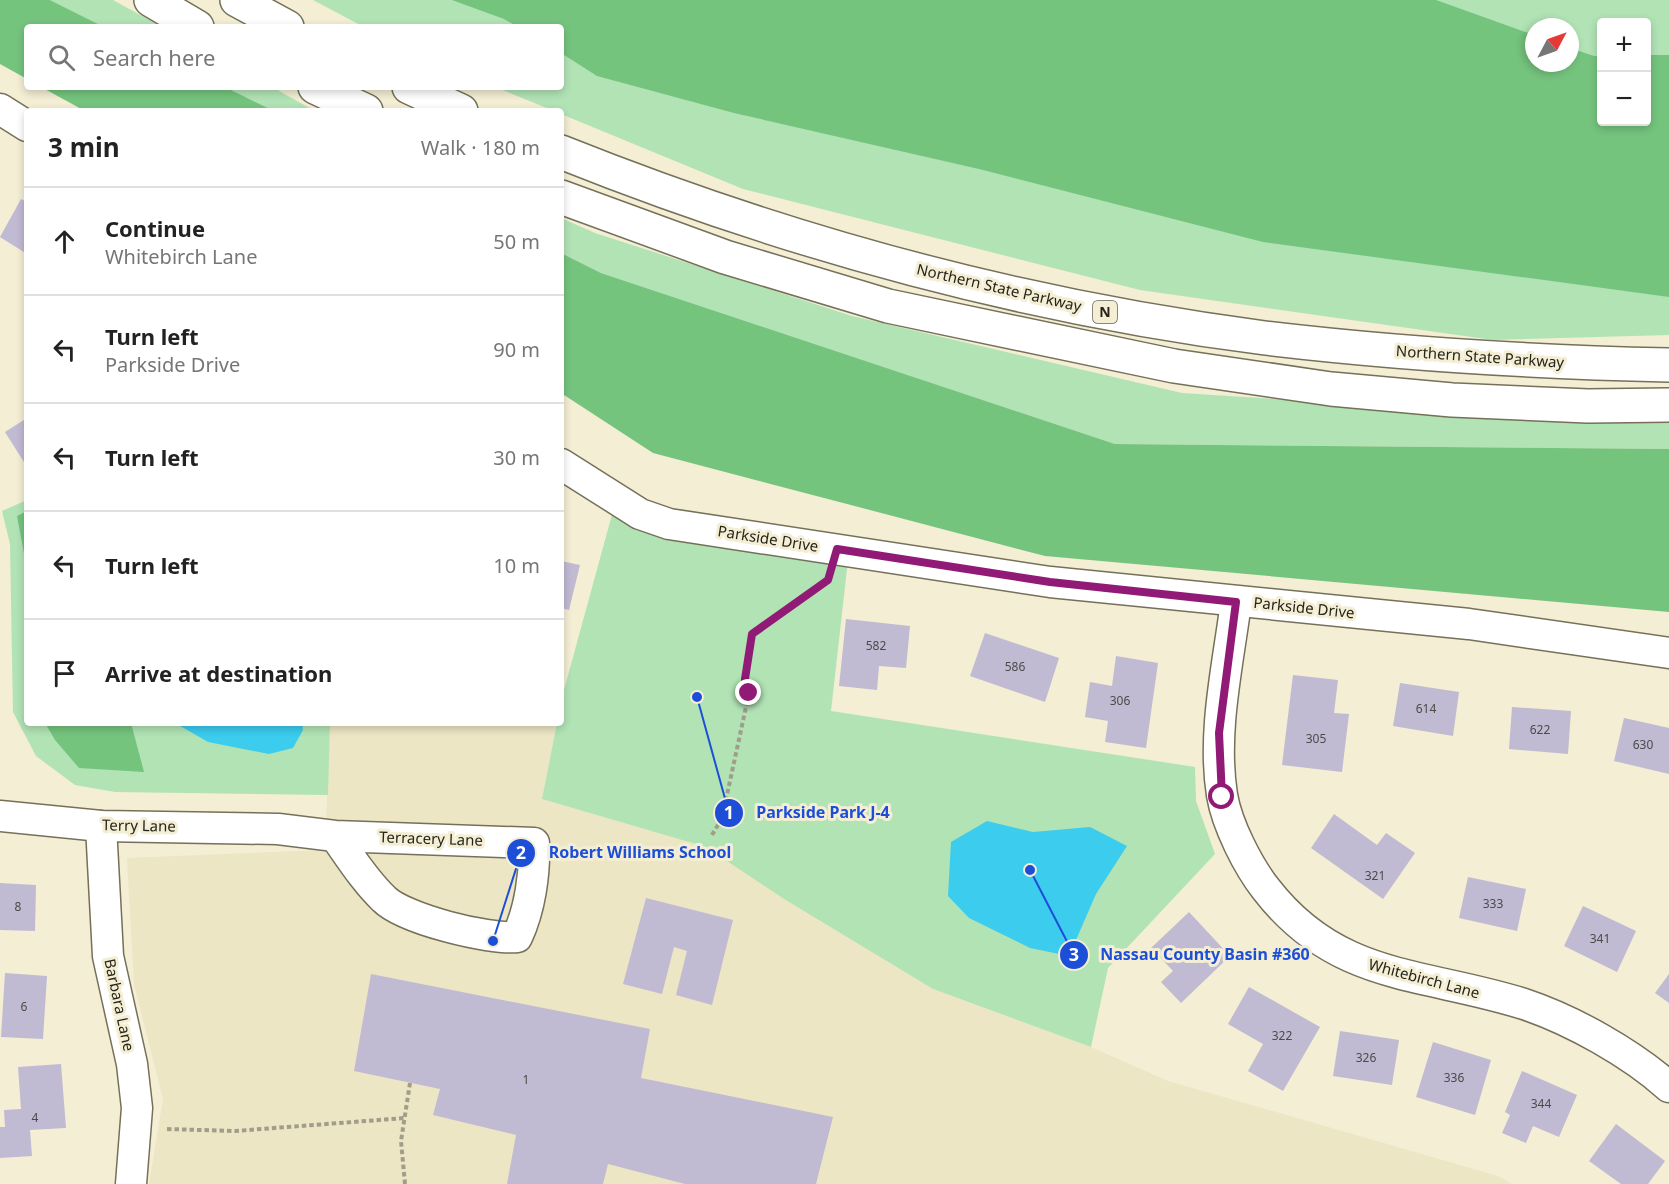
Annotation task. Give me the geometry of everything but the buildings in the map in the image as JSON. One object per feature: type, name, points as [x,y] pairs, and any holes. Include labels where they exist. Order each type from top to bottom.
[{"type":"highway","points":[[151,0],[192,24]]},
{"type":"highway","points":[[237,0],[281,24]]},
{"type":"highway","points":[[321,90],[360,108]]},
{"type":"highway","points":[[416,90],[455,108]]},
{"type":"highway","name":"Northern State Parkway","points":[[564,153],[749,221],[923,271],[1100,311],[1262,337],[1382,351],[1530,362],[1669,365]]},
{"type":"highway","points":[[564,198],[725,257],[877,303],[1174,366],[1331,389],[1452,400],[1588,406],[1669,405]]},
{"type":"street","points":[[0,109],[24,124]]},
{"type":"street","name":"Parkside Drive","points":[[564,467],[640,514],[669,524],[1050,582],[1469,624],[1669,653]]},
{"type":"street","name":"Whitebirch Lane","points":[[1236,602],[1219,733],[1222,797],[1248,866],[1286,916],[1329,948],[1371,966],[1525,1005],[1600,1038],[1669,1087]]},
{"type":"street","name":"Terry Lane","points":[[0,816],[101,826],[278,829]]},
{"type":"street","name":"Barbara Lane","points":[[101,826],[108,956],[132,1064],[137,1108],[130,1184]]},
{"type":"street","name":"Terracery Lane","points":[[278,829],[335,836],[534,843],[526,916],[517,937],[502,939],[428,921],[385,901],[335,836]]},
{"type":"path","points":[[712,835],[722,818],[749,693],[745,679],[752,634],[828,580],[837,549]]},
{"type":"path","points":[[405,1184],[401,1141],[410,1083]]},
{"type":"path","points":[[167,1129],[236,1131],[405,1118]]},
{"type":"shaded area","points":[[330,726],[556,726],[542,799],[706,847],[784,899],[933,989],[1091,1047],[1168,1081],[1498,1176],[1512,1184],[149,1184],[163,1099],[134,984],[127,858],[325,850]]},
{"type":"green space","points":[[0,0],[50,0],[98,24],[24,24],[24,77],[0,64]]},
{"type":"green space","points":[[50,0],[113,0],[157,24],[98,24]]},
{"type":"green space","points":[[313,0],[1669,0],[1669,335],[1493,340],[1140,290],[743,189],[564,115],[564,108],[547,108],[502,90],[564,90],[564,24],[358,24]]},
{"type":"green space","points":[[452,0],[1436,0],[1525,32],[1525,72],[1579,72],[1579,51],[1597,56],[1597,126],[1651,126],[1651,55],[1669,55],[1669,297],[1263,242],[979,169],[734,113],[597,76],[564,55],[564,24],[513,24]]},
{"type":"green space","points":[[46,90],[231,90],[268,108],[80,108]]},
{"type":"green space","points":[[231,90],[277,90],[310,108],[268,108]]},
{"type":"green space","points":[[564,219],[595,233],[852,316],[1182,393],[1504,414],[1669,419],[1669,449],[1115,444],[601,273],[564,254]]},
{"type":"green space","points":[[564,254],[601,273],[1115,444],[1669,449],[1669,612],[1045,556],[653,453],[564,395]]},
{"type":"green space","points":[[616,500],[849,551],[831,711],[1195,767],[1196,801],[1215,854],[1108,968],[1091,1047],[933,989],[784,899],[706,847],[542,799],[556,726],[564,726],[564,690]]},
{"type":"green space","points":[[24,501],[24,726],[330,726],[328,795],[115,792],[75,785],[36,756],[13,712],[10,544],[2,511]]},
{"type":"green space","points":[[24,512],[24,554],[17,516]]},
{"type":"green space","points":[[47,726],[132,726],[144,772],[79,768],[55,740]]},
{"type":"water","points":[[180,726],[302,726],[303,730],[293,748],[269,754],[208,742]]},
{"type":"water","points":[[987,821],[1033,832],[1090,827],[1127,846],[1096,894],[1069,956],[1030,948],[969,918],[948,896],[951,842]]},
{"type":"place","name":"Parkside Park J-4","points":[[697,697]]},
{"type":"place","name":"Nassau County Basin #360","points":[[1030,870]]},
{"type":"place","name":"Robert Williams School","points":[[493,941]]},
{"type":"route","points":[[749,693],[745,679],[752,634],[828,580],[837,549],[1050,582],[1236,602],[1219,733],[1222,797]]}]
